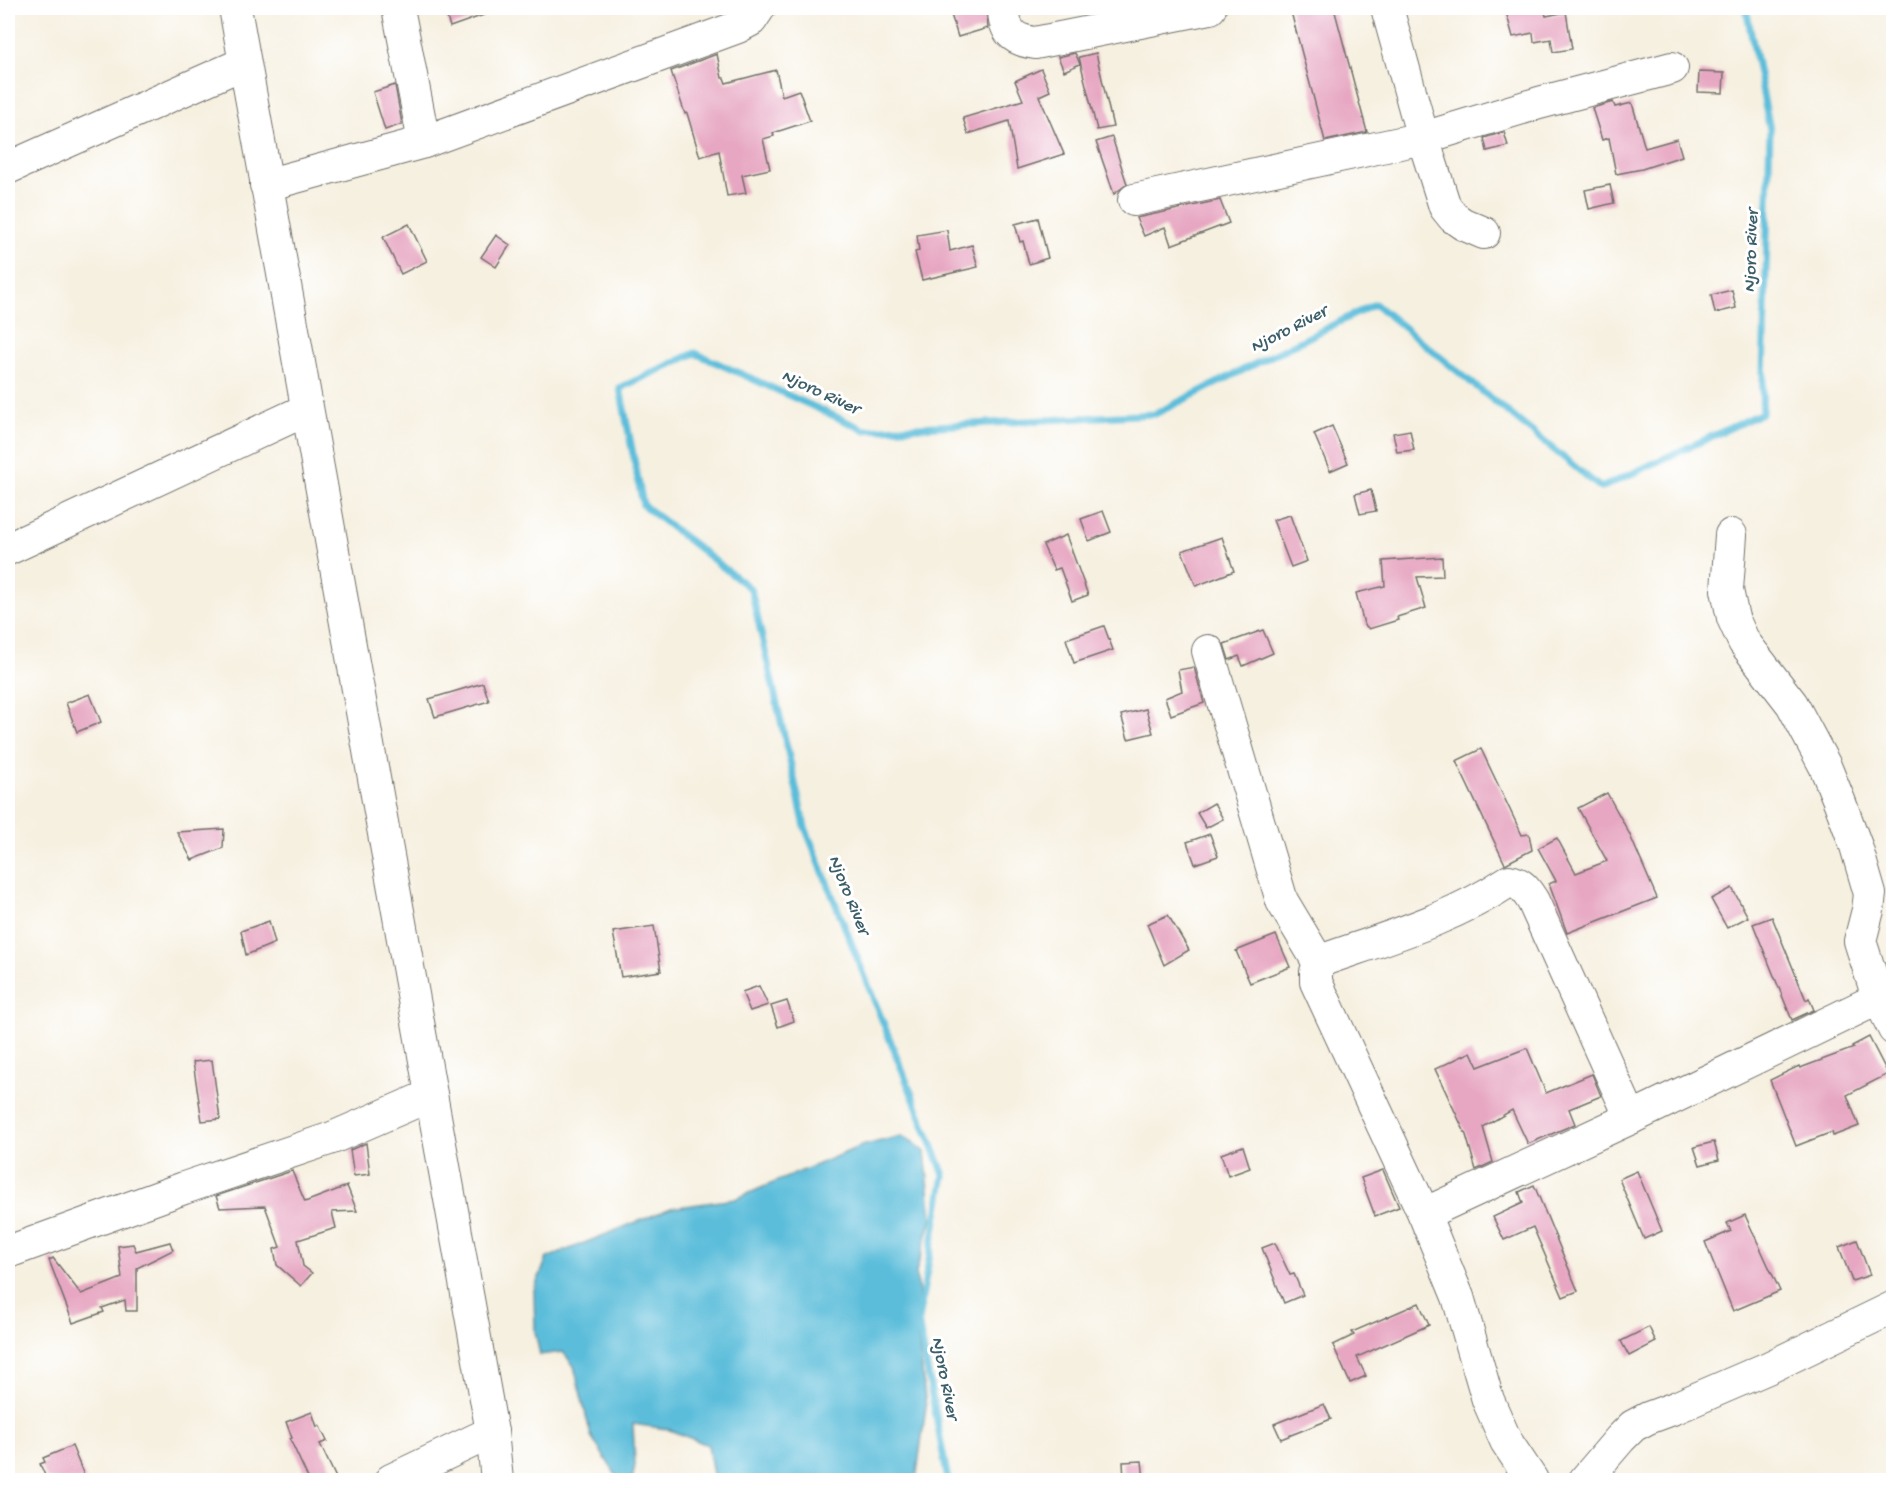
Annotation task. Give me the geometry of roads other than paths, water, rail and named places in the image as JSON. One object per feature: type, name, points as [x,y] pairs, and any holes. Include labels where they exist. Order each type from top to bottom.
[{"type":"street","points":[[235,8],[492,1432],[497,1480]]},
{"type":"street","points":[[398,8],[424,142]]},
{"type":"street","points":[[266,185],[424,142],[738,27],[751,20],[759,8]]},
{"type":"street","points":[[1004,8],[1004,17],[1011,34],[1021,41],[1035,43],[1210,8]]},
{"type":"street","points":[[1387,8],[1423,138],[1445,207],[1463,224],[1484,233]]},
{"type":"street","points":[[8,168],[244,63]]},
{"type":"street","points":[[1134,200],[1423,138],[1539,103],[1672,68]]},
{"type":"street","points":[[8,549],[306,410]]},
{"type":"street","points":[[1731,535],[1727,590],[1733,618],[1744,642],[1792,704],[1840,802],[1870,894],[1860,941],[1886,994],[1893,1029]]},
{"type":"street","points":[[1208,651],[1282,901],[1319,963]]},
{"type":"street","points":[[1532,1480],[1506,1441],[1488,1400],[1458,1297],[1424,1214],[1316,982],[1319,963],[1420,926],[1490,894],[1509,881],[1516,882],[1527,890],[1533,901],[1631,1118]]},
{"type":"street","points":[[1424,1214],[1631,1118],[1886,994]]},
{"type":"street","points":[[8,1252],[184,1188],[332,1138],[430,1095]]},
{"type":"street","points":[[1585,1480],[1633,1426],[1770,1367],[1893,1307]]},
{"type":"street","points":[[391,1480],[492,1432]]},
{"type":"water","points":[[901,1136],[925,1152],[932,1218],[916,1272],[919,1293],[918,1336],[926,1407],[916,1480],[714,1480],[708,1445],[667,1429],[633,1424],[635,1465],[632,1480],[619,1480],[591,1436],[574,1366],[563,1352],[540,1355],[535,1332],[534,1290],[547,1258],[671,1208],[735,1199],[861,1146]]},
{"type":"waterway","name":"Njoro River","points":[[948,1480],[918,1321],[944,1175],[805,827],[751,589],[643,505],[620,388],[695,353],[865,430],[1155,414],[1375,304],[1601,488],[1762,413],[1770,130],[1746,8]]}]
